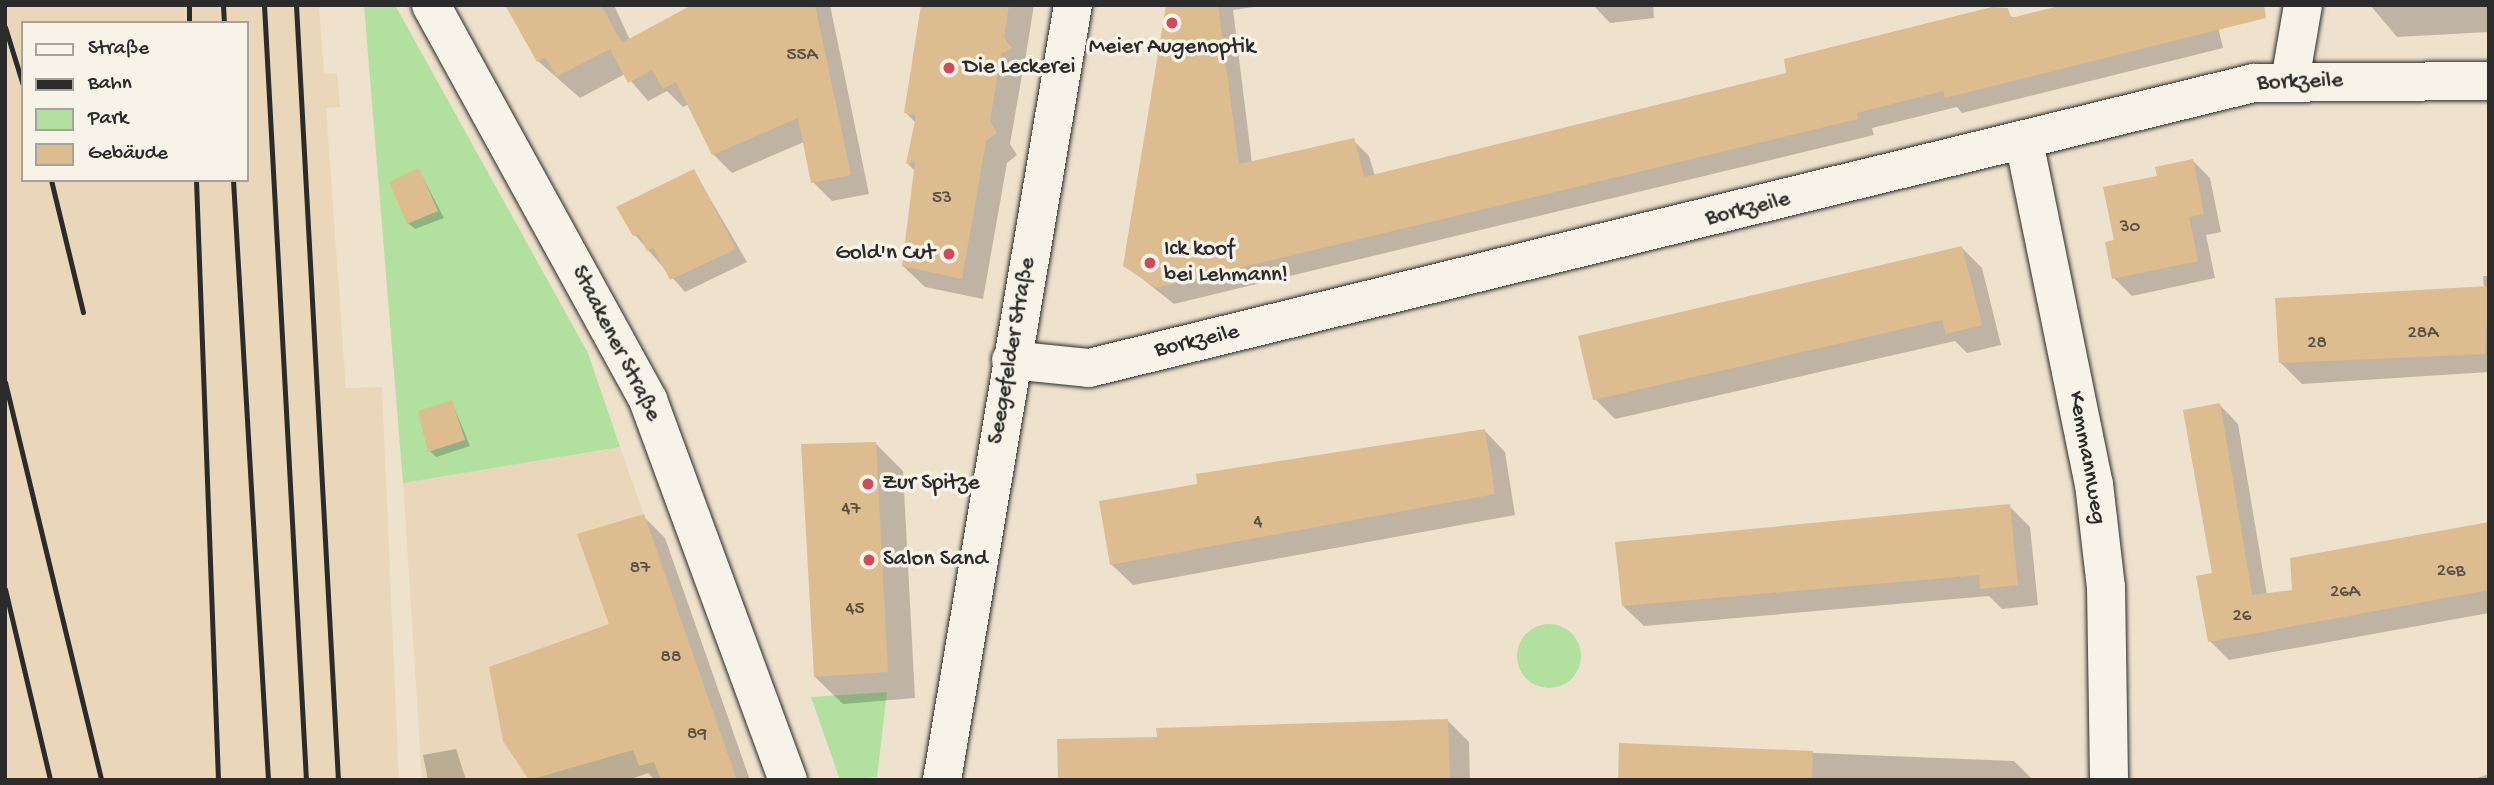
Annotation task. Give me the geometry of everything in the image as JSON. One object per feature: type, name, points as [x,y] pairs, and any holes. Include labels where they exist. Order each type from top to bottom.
[{"type":"street","name":"Staakener Straße","points":[[431,5],[648,400],[788,780]]},
{"type":"street","name":"Seegefelder Straße","points":[[942,780],[1073,5]]},
{"type":"street","points":[[2290,81],[2303,5]]},
{"type":"street","name":"Borkzeile","points":[[1011,360],[1089,368],[2254,83],[2489,81]]},
{"type":"street","name":"Kemmannweg","points":[[2024,141],[2094,484],[2106,587],[2109,780]]},
{"type":"shaded area","points":[[5,5],[319,5],[324,74],[337,73],[340,107],[326,108],[346,388],[382,387],[399,780],[5,780]]},
{"type":"shaded area","points":[[620,447],[737,780],[422,780],[403,483]]},
{"type":"green space","points":[[364,5],[395,5],[588,353],[620,447],[403,483]]},
{"type":"green space","points":[[1543,624],[1555,624],[1572,633],[1579,644],[1579,668],[1572,679],[1555,688],[1543,688],[1531,683],[1522,674],[1517,662],[1517,650],[1522,638],[1531,629]]},
{"type":"green space","points":[[887,692],[877,777],[840,780],[811,697]]},
{"type":"building","points":[[505,5],[601,5],[622,43],[556,77],[545,57],[537,62]]},
{"type":"building","points":[[692,5],[815,5],[851,175],[811,183],[798,118],[712,155],[676,82],[663,89],[652,70],[628,83],[610,49]]},
{"type":"building","points":[[921,5],[1009,5],[1004,38],[1012,48],[1001,54],[990,121],[997,133],[986,141],[962,279],[902,266],[915,162],[906,164],[916,115],[904,113]]},
{"type":"building","points":[[1166,5],[1218,5],[1239,164],[1354,138],[1364,177],[1786,73],[1784,59],[1992,7],[2008,8],[2011,18],[2063,5],[2264,5],[2266,18],[1945,98],[1943,91],[1857,113],[1858,119],[1156,288],[1123,266]]},
{"type":"building","points":[[2193,159],[2204,214],[2189,217],[2198,261],[2112,279],[2105,242],[2114,240],[2103,187],[2157,176],[2155,167]]},
{"type":"building","points":[[419,168],[438,211],[407,224],[389,182]]},
{"type":"building","points":[[694,169],[736,249],[670,280],[653,248],[647,251],[639,234],[633,236],[616,207]]},
{"type":"building","points":[[1962,246],[1982,325],[1946,334],[1942,320],[1593,400],[1578,336]]},
{"type":"building","points":[[2489,286],[2485,354],[2279,363],[2275,298]]},
{"type":"building","points":[[452,400],[465,440],[428,452],[418,411]]},
{"type":"building","points":[[2220,403],[2252,595],[2292,590],[2290,558],[2489,522],[2489,590],[2208,642],[2196,576],[2212,573],[2183,410]]},
{"type":"building","points":[[1485,429],[1495,494],[1110,565],[1099,501],[1197,484],[1196,474]]},
{"type":"building","points":[[876,442],[888,672],[814,677],[801,444]]},
{"type":"building","points":[[2010,504],[2018,585],[1980,589],[1979,575],[1622,606],[1615,542]]},
{"type":"building","points":[[644,514],[737,780],[661,780],[654,762],[639,766],[633,750],[529,780],[503,741],[489,667],[609,624],[577,534]]},
{"type":"building","points":[[1448,719],[1450,780],[1058,780],[1057,739],[1157,737],[1156,728]]},
{"type":"building","points":[[1619,743],[1813,751],[1812,780],[1618,780]]},
{"type":"railway","points":[[189,5],[189,21]]},
{"type":"railway","points":[[223,5],[224,21]]},
{"type":"railway","points":[[264,5],[306,780]]},
{"type":"railway","points":[[296,5],[338,780]]},
{"type":"railway","points":[[5,27],[21,79]]},
{"type":"railway","points":[[51,182],[83,312]]},
{"type":"railway","points":[[196,182],[218,780]]},
{"type":"railway","points":[[233,182],[268,780]]},
{"type":"railway","points":[[5,382],[101,780]]},
{"type":"railway","points":[[5,589],[50,780]]},
{"type":"place","name":"Meier Augenoptik","points":[[1172,23]]},
{"type":"place","name":"Die Leckerei","points":[[949,68]]},
{"type":"place","name":"Gold'n Cut","points":[[949,254]]},
{"type":"place","name":"Ick koof bei Lehmann!","points":[[1150,263]]},
{"type":"place","name":"Zur Spitze","points":[[868,484]]},
{"type":"place","name":"Salon Sand","points":[[869,560]]}]
